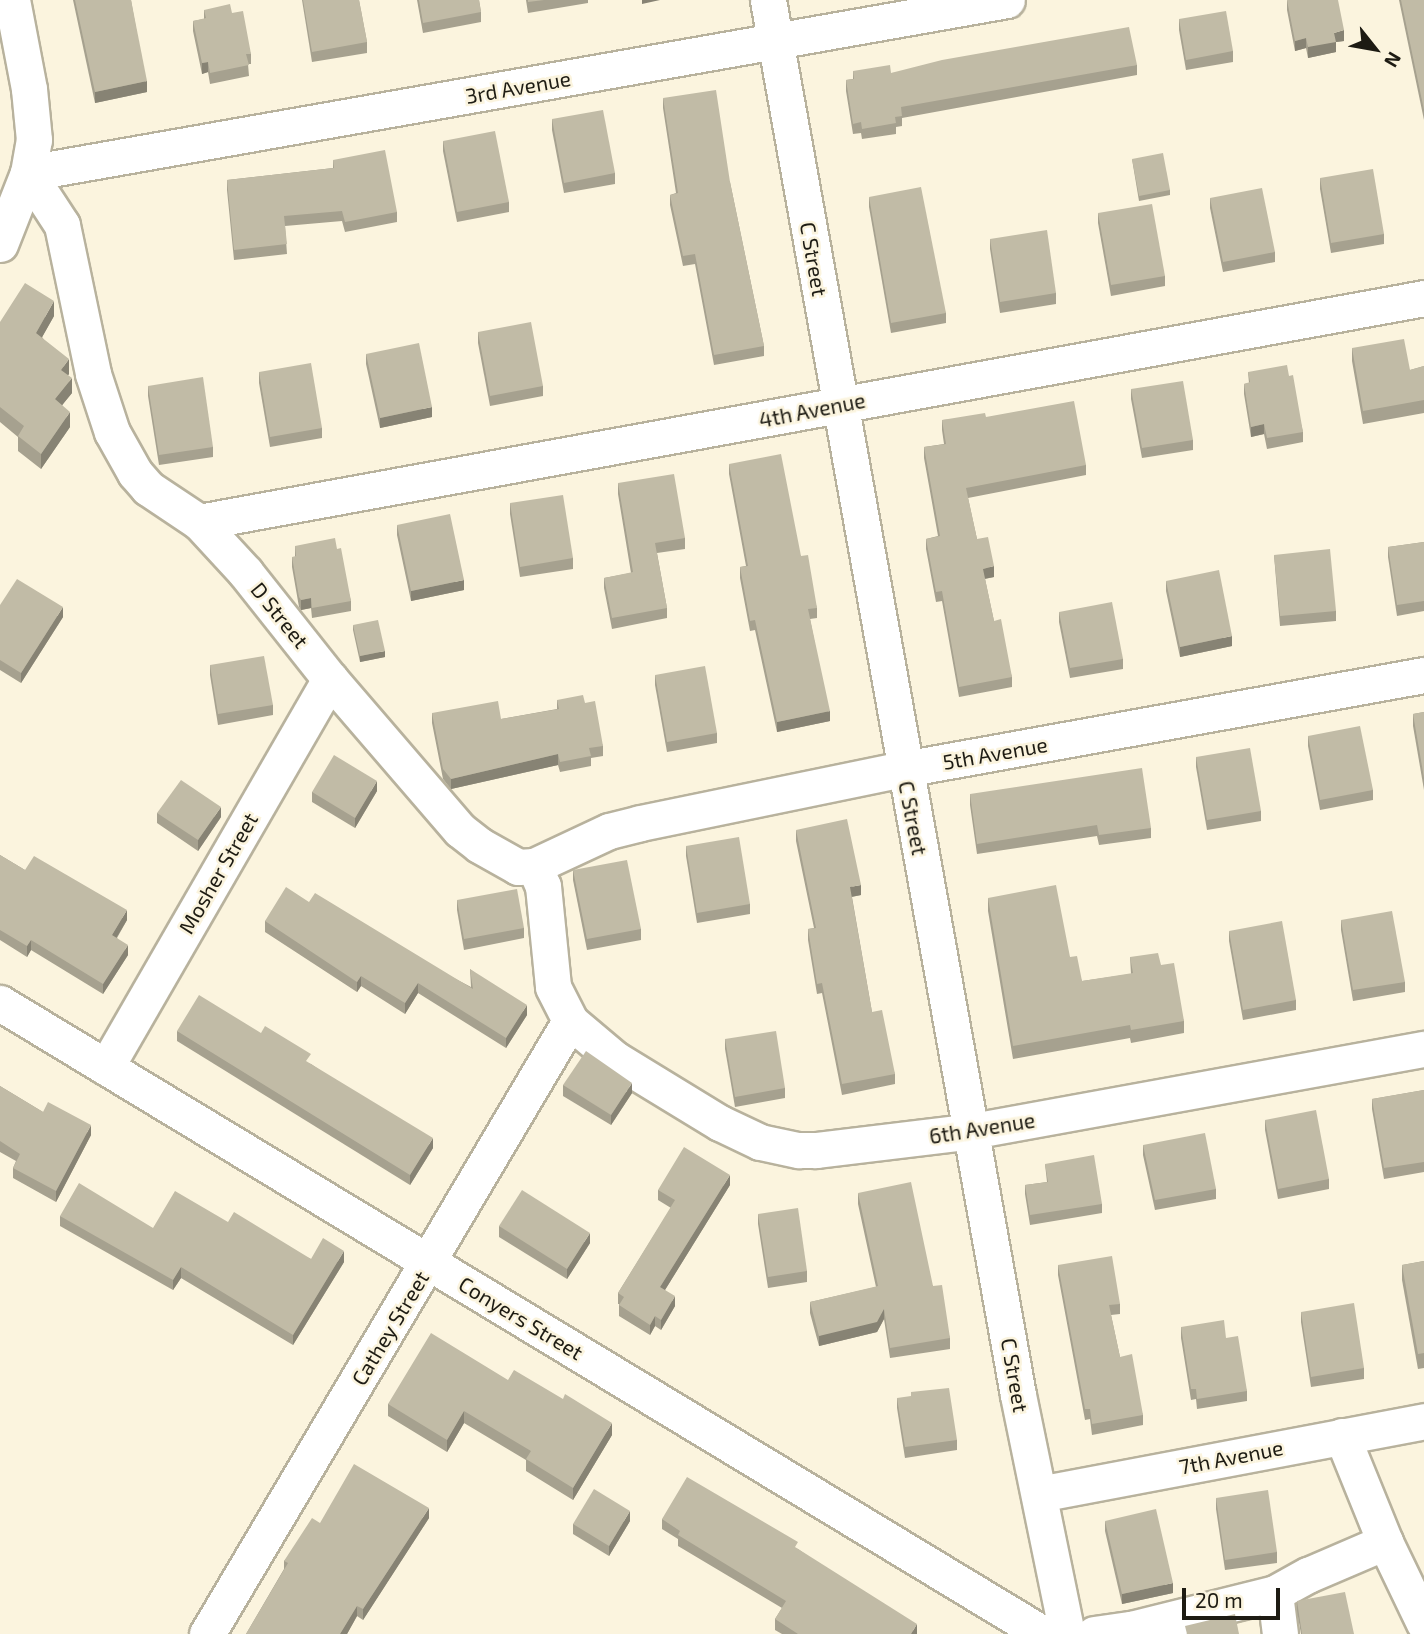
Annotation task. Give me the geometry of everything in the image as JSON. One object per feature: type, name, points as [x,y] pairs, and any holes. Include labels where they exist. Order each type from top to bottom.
[{"type":"street","points":[[0,244],[28,173],[34,140],[12,0]]},
{"type":"street","name":"C Street","points":[[768,0],[1018,1395],[1066,1634]]},
{"type":"street","name":"3rd Avenue","points":[[28,173],[1007,0]]},
{"type":"street","name":"D Street","points":[[28,173],[61,225],[84,338],[112,432],[135,473],[148,488],[199,522],[246,573],[330,679],[460,830],[519,867],[534,866]]},
{"type":"street","name":"4th Avenue","points":[[199,522],[1424,298]]},
{"type":"street","name":"5th Avenue","points":[[534,866],[608,831],[640,823],[904,769],[1424,675]]},
{"type":"street","name":"Mosher Street","points":[[106,1067],[330,679]]},
{"type":"street","points":[[534,866],[543,886],[553,987],[570,1021]]},
{"type":"street","name":"Conyers Street","points":[[0,1003],[1043,1634]]},
{"type":"street","name":"6th Avenue","points":[[570,1021],[615,1059],[720,1123],[760,1142],[799,1150],[972,1131],[1424,1049]]},
{"type":"street","name":"Cathey Street","points":[[207,1634],[570,1021]]},
{"type":"street","name":"7th Avenue","points":[[1039,1494],[1424,1421]]},
{"type":"street","points":[[1342,1436],[1385,1542],[1424,1623]]},
{"type":"street","points":[[1094,1634],[1172,1627],[1275,1593],[1308,1575],[1385,1542]]},
{"type":"street","points":[[1275,1593],[1280,1634]]},
{"type":"building","points":[[75,0],[131,0],[147,81],[95,92]]},
{"type":"building","points":[[303,0],[359,0],[367,42],[312,52]]},
{"type":"building","points":[[419,0],[479,0],[481,12],[423,23]]},
{"type":"building","points":[[1287,0],[1338,0],[1344,30],[1334,33],[1336,42],[1308,47],[1306,38],[1295,41]]},
{"type":"building","points":[[1401,0],[1424,0],[1424,110]]},
{"type":"building","points":[[230,4],[232,13],[243,11],[251,54],[246,54],[249,65],[210,73],[208,62],[202,63],[193,21],[206,18],[204,10]]},
{"type":"building","points":[[1226,11],[1233,51],[1186,60],[1179,19]]},
{"type":"building","points":[[1129,27],[1137,65],[901,107],[902,116],[895,117],[896,123],[862,129],[861,122],[853,124],[846,80],[854,79],[853,71],[890,65],[891,73],[942,60]]},
{"type":"building","points":[[716,90],[730,182],[764,346],[714,355],[695,254],[683,256],[670,195],[678,193],[663,98]]},
{"type":"building","points":[[603,110],[615,173],[564,183],[552,119]]},
{"type":"building","points":[[495,131],[509,202],[457,212],[443,141]]},
{"type":"building","points":[[385,150],[397,212],[345,222],[342,211],[284,216],[287,244],[234,250],[227,180],[334,168],[333,160]]},
{"type":"building","points":[[1163,153],[1170,190],[1139,196],[1132,159]]},
{"type":"building","points":[[1373,169],[1384,234],[1331,243],[1320,178]]},
{"type":"building","points":[[921,187],[946,313],[891,323],[869,197]]},
{"type":"building","points":[[1262,188],[1275,252],[1223,262],[1210,198]]},
{"type":"building","points":[[1152,204],[1165,276],[1111,285],[1098,213]]},
{"type":"building","points":[[1047,230],[1056,293],[1000,302],[990,239]]},
{"type":"building","points":[[25,283],[54,301],[36,333],[69,359],[61,370],[72,378],[55,399],[70,412],[41,454],[18,436],[24,426],[0,407],[0,322]]},
{"type":"building","points":[[531,322],[543,386],[490,396],[478,332]]},
{"type":"building","points":[[1404,339],[1410,370],[1424,366],[1424,400],[1363,411],[1352,348]]},
{"type":"building","points":[[419,343],[432,407],[380,418],[366,354]]},
{"type":"building","points":[[311,363],[322,428],[270,437],[259,372]]},
{"type":"building","points":[[1287,365],[1289,376],[1293,375],[1303,432],[1267,438],[1264,424],[1251,427],[1244,384],[1250,382],[1248,372]]},
{"type":"building","points":[[203,377],[213,447],[159,455],[148,386]]},
{"type":"building","points":[[1183,381],[1193,440],[1142,448],[1131,389]]},
{"type":"building","points":[[1074,401],[1086,465],[966,488],[977,539],[988,537],[994,566],[983,569],[994,621],[1001,619],[1012,677],[959,687],[942,591],[936,592],[926,539],[940,536],[924,447],[946,444],[942,420],[985,413],[986,417]]},
{"type":"building","points":[[781,454],[801,556],[808,555],[817,608],[808,609],[830,711],[777,722],[755,620],[750,621],[740,567],[748,566],[729,464]]},
{"type":"building","points":[[674,474],[685,538],[655,543],[667,608],[612,618],[604,578],[633,572],[618,483]]},
{"type":"building","points":[[563,495],[573,558],[520,567],[510,503]]},
{"type":"building","points":[[450,514],[464,580],[411,591],[397,525]]},
{"type":"building","points":[[335,538],[337,549],[341,548],[351,601],[312,608],[311,598],[301,600],[299,597],[292,557],[296,556],[295,546]]},
{"type":"building","points":[[1424,542],[1424,601],[1397,605],[1388,547]]},
{"type":"building","points":[[1330,549],[1336,611],[1280,616],[1274,555]]},
{"type":"building","points":[[1219,570],[1232,636],[1180,647],[1166,581]]},
{"type":"building","points":[[17,579],[63,607],[21,673],[0,660],[0,605]]},
{"type":"building","points":[[1112,602],[1123,659],[1070,668],[1059,612]]},
{"type":"building","points":[[378,620],[385,651],[360,656],[353,625]]},
{"type":"building","points":[[264,656],[273,705],[218,714],[210,665]]},
{"type":"building","points":[[705,666],[717,733],[667,742],[655,675]]},
{"type":"building","points":[[583,695],[585,703],[595,701],[603,746],[589,748],[591,756],[560,762],[558,754],[451,779],[443,769],[432,713],[498,701],[501,719],[559,709],[557,700]]},
{"type":"building","points":[[1424,712],[1424,778],[1413,714]]},
{"type":"building","points":[[1360,726],[1373,790],[1320,800],[1308,736]]},
{"type":"building","points":[[1250,748],[1261,811],[1207,820],[1196,757]]},
{"type":"building","points":[[334,755],[377,781],[355,818],[312,792]]},
{"type":"building","points":[[1142,768],[1151,828],[1099,835],[1097,825],[977,844],[970,794]]},
{"type":"building","points":[[181,780],[221,807],[198,840],[157,813]]},
{"type":"building","points":[[847,819],[861,885],[850,887],[872,1012],[882,1010],[895,1074],[842,1084],[822,983],[817,984],[808,929],[816,928],[796,830]]},
{"type":"building","points":[[739,837],[750,904],[697,913],[686,846]]},
{"type":"building","points":[[0,855],[25,870],[34,856],[127,910],[112,935],[128,945],[103,984],[31,940],[27,946],[0,930]]},
{"type":"building","points":[[627,860],[641,929],[587,939],[573,870]]},
{"type":"building","points":[[1056,885],[1070,957],[1077,956],[1082,981],[1133,973],[1130,957],[1158,953],[1161,965],[1174,963],[1184,1021],[1131,1030],[1130,1025],[1013,1046],[988,898]]},
{"type":"building","points":[[286,887],[309,902],[315,893],[473,989],[470,969],[527,1005],[506,1038],[418,983],[405,1003],[361,976],[357,982],[265,921]]},
{"type":"building","points":[[517,889],[524,928],[464,939],[457,900]]},
{"type":"building","points":[[1392,911],[1405,982],[1353,990],[1341,920]]},
{"type":"building","points":[[1282,921],[1296,1000],[1243,1010],[1229,931]]},
{"type":"building","points":[[199,995],[261,1033],[265,1026],[311,1054],[306,1061],[433,1138],[410,1175],[177,1031]]},
{"type":"building","points":[[776,1031],[785,1088],[735,1097],[725,1039]]},
{"type":"building","points":[[586,1051],[632,1083],[611,1115],[563,1085]]},
{"type":"building","points":[[0,1086],[43,1112],[48,1102],[91,1125],[56,1191],[13,1168],[20,1154],[0,1141]]},
{"type":"building","points":[[1424,1090],[1424,1162],[1384,1168],[1372,1099]]},
{"type":"building","points":[[1316,1110],[1329,1179],[1278,1189],[1265,1120]]},
{"type":"building","points":[[1205,1133],[1216,1189],[1155,1200],[1143,1145]]},
{"type":"building","points":[[684,1147],[730,1175],[660,1287],[675,1296],[661,1320],[655,1316],[650,1325],[619,1305],[624,1297],[618,1293],[675,1200],[658,1190]]},
{"type":"building","points":[[1094,1155],[1102,1204],[1030,1215],[1025,1185],[1048,1182],[1045,1164]]},
{"type":"building","points":[[911,1182],[933,1286],[942,1285],[950,1338],[890,1348],[884,1309],[877,1322],[819,1336],[810,1302],[878,1286],[858,1193]]},
{"type":"building","points":[[79,1183],[153,1228],[175,1191],[228,1222],[234,1212],[311,1259],[323,1238],[344,1251],[293,1335],[181,1267],[173,1280],[60,1216]]},
{"type":"building","points":[[522,1190],[590,1233],[567,1269],[499,1226]]},
{"type":"building","points":[[798,1208],[807,1271],[768,1277],[758,1214]]},
{"type":"building","points":[[1112,1256],[1120,1304],[1109,1305],[1120,1357],[1132,1354],[1143,1415],[1092,1424],[1090,1409],[1085,1409],[1058,1265]]},
{"type":"building","points":[[1424,1261],[1424,1353],[1418,1354],[1402,1265]]},
{"type":"building","points":[[1354,1303],[1364,1368],[1311,1377],[1301,1312]]},
{"type":"building","points":[[1224,1320],[1226,1338],[1238,1336],[1247,1391],[1197,1399],[1196,1389],[1191,1389],[1181,1327]]},
{"type":"building","points":[[431,1333],[508,1380],[514,1370],[563,1399],[565,1394],[612,1423],[573,1488],[526,1459],[531,1451],[464,1411],[447,1440],[388,1404]]},
{"type":"building","points":[[949,1388],[957,1440],[905,1447],[897,1398],[911,1396],[911,1392]]},
{"type":"building","points":[[354,1464],[429,1508],[363,1609],[357,1606],[340,1634],[246,1634],[288,1563],[284,1561],[312,1518],[320,1523]]},
{"type":"building","points":[[687,1477],[798,1542],[795,1547],[917,1624],[911,1634],[798,1634],[775,1619],[786,1601],[678,1535],[680,1531],[662,1519]]},
{"type":"building","points":[[594,1489],[630,1511],[609,1546],[573,1524]]},
{"type":"building","points":[[1268,1490],[1277,1552],[1225,1560],[1216,1498]]},
{"type":"building","points":[[1156,1509],[1173,1583],[1122,1594],[1105,1521]]},
{"type":"building","points":[[1345,1592],[1354,1634],[1302,1634],[1297,1601]]},
{"type":"building","points":[[1235,1614],[1239,1634],[1187,1634],[1185,1626]]}]
